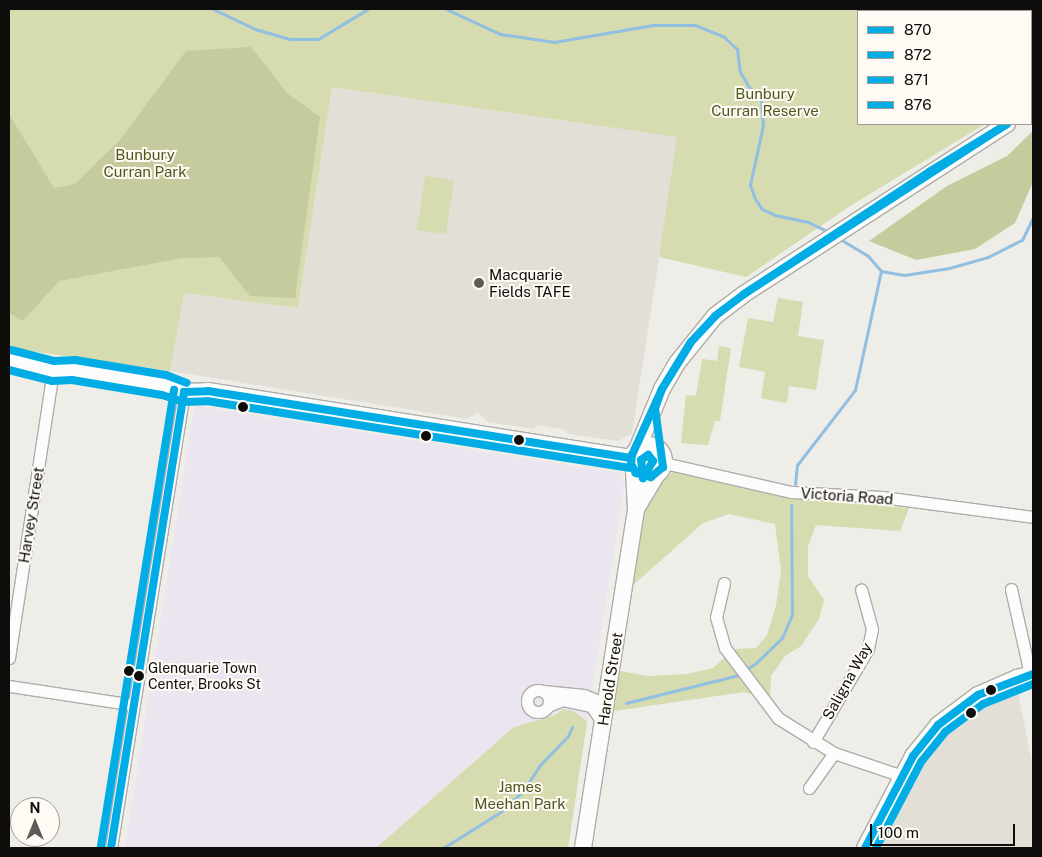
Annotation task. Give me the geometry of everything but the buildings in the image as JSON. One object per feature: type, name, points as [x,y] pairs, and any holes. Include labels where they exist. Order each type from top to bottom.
[{"type":"main road","points":[[634,458],[656,408],[662,388],[691,342],[715,316],[782,269],[1005,125]]},
{"type":"main road","points":[[9,360],[53,371],[73,370],[155,383],[184,392],[208,391],[634,458]]},
{"type":"main road","points":[[656,408],[661,463]]},
{"type":"main road","points":[[634,458],[650,444],[661,463]]},
{"type":"main road","points":[[634,458],[645,477],[661,463]]},
{"type":"main road","name":"Harold Street","points":[[583,848],[603,723],[598,705],[610,679],[636,509],[634,458]]},
{"type":"main road","name":"Harold Street","points":[[636,509],[661,463]]},
{"type":"main road","points":[[865,848],[902,776],[924,741],[957,708],[996,686],[1032,674]]},
{"type":"street","name":"Harvey Street","points":[[9,658],[53,371]]},
{"type":"street","points":[[111,848],[184,392]]},
{"type":"street","name":"Victoria Road","points":[[661,463],[792,492],[882,497],[1033,517]]},
{"type":"street","points":[[724,583],[716,617],[725,648],[778,718],[813,742],[834,753],[902,776]]},
{"type":"street","name":"Saligna Way","points":[[813,742],[868,649],[872,629],[861,589]]},
{"type":"street","points":[[1011,589],[1032,674]]},
{"type":"street","points":[[598,705],[563,700],[539,712],[528,705],[529,694],[536,690],[584,695],[603,688],[610,679]]},
{"type":"street","points":[[9,686],[134,705]]},
{"type":"street","points":[[543,691],[548,697],[548,706]]},
{"type":"street","points":[[584,695],[598,705]]},
{"type":"street","points":[[809,788],[834,753]]},
{"type":"shaded area","name":"Macquarie Fields TAFE","points":[[332,87],[678,137],[632,433],[619,441],[568,434],[566,430],[538,425],[533,429],[488,422],[478,413],[467,419],[170,371],[183,293],[298,308]]},
{"type":"shaded area","points":[[197,406],[619,473],[624,486],[587,722],[564,709],[553,716],[514,727],[376,848],[125,848],[194,409]]},
{"type":"shaded area","points":[[1018,693],[1033,768],[1033,848],[881,848],[923,765],[949,734],[976,712]]},
{"type":"green space","points":[[9,9],[866,9],[869,10],[857,10],[857,125],[983,125],[850,206],[746,277],[659,257],[677,137],[332,87],[298,308],[184,293],[170,371],[9,348]]},
{"type":"green space","points":[[1033,9],[1032,50],[1032,10],[1000,10]]},
{"type":"green space","name":"Bunbury Curran Park","points":[[251,47],[288,94],[320,117],[295,298],[250,296],[219,257],[182,258],[59,281],[23,321],[9,313],[9,114],[54,188],[75,184],[119,141],[186,51]]},
{"type":"green space","points":[[1033,131],[1033,182],[1015,223],[975,249],[916,260],[869,241],[947,186],[1007,156]]},
{"type":"green space","points":[[425,176],[454,180],[446,234],[417,230]]},
{"type":"green space","points":[[778,298],[803,302],[798,336],[824,340],[816,390],[789,386],[787,403],[761,398],[765,372],[739,367],[748,318],[773,322]]},
{"type":"green space","points":[[719,346],[731,348],[720,421],[715,421],[708,445],[681,443],[686,395],[696,396],[702,359],[717,361]]},
{"type":"green space","points":[[674,471],[781,497],[909,508],[900,531],[816,525],[808,546],[808,576],[824,600],[819,619],[801,646],[785,656],[771,676],[770,699],[744,692],[614,711],[620,671],[648,676],[687,674],[713,668],[734,649],[756,648],[767,635],[776,606],[781,570],[775,524],[729,514],[703,523],[632,586],[643,500]]},
{"type":"green space","name":"James Meehan Park","points":[[564,709],[575,712],[587,722],[568,848],[376,848],[514,727],[553,716]]},
{"type":"waterway","points":[[213,9],[255,29],[291,39],[318,39],[368,9]]},
{"type":"waterway","points":[[446,9],[500,34],[554,42],[652,25],[695,25],[724,37],[737,49],[740,72],[749,87],[761,99],[763,125],[750,185],[755,199],[762,209],[775,215],[808,222],[831,233]]},
{"type":"waterway","points":[[840,239],[868,256],[881,271],[904,275],[949,268],[988,257],[1022,240],[1033,217]]},
{"type":"waterway","points":[[795,484],[797,465],[855,390],[881,271]]},
{"type":"waterway","points":[[626,703],[738,675],[757,662],[782,638],[792,614],[791,505]]},
{"type":"waterway","points":[[443,848],[499,813],[522,792],[540,765],[568,736],[572,727]]},
{"type":"transit line","name":"870","points":[[1005,125],[744,294],[929,172],[1005,125]]},
{"type":"transit line","name":"870","points":[[691,342],[715,316],[744,294]]},
{"type":"transit line","name":"870","points":[[662,389],[691,342]]},
{"type":"transit line","name":"870","points":[[662,389],[691,342]]},
{"type":"transit line","name":"871","points":[[11,350],[54,361],[75,360],[166,375],[187,383]]},
{"type":"transit line","name":"872","points":[[9,370],[52,381],[72,380],[162,395],[183,402],[207,401],[629,468]]},
{"type":"transit line","name":"870","points":[[662,389],[655,408],[663,467],[651,477],[636,473],[631,464],[632,455],[662,389]]},
{"type":"transit line","name":"871","points":[[101,846],[174,390]]},
{"type":"transit line","name":"870","points":[[184,392],[208,391],[631,458]]},
{"type":"transit line","name":"870","points":[[111,848],[184,392]]},
{"type":"transit line","name":"872","points":[[648,455],[653,461],[643,478],[641,460],[648,455]]},
{"type":"transit line","name":"876","points":[[865,848],[913,756],[938,725],[978,695],[1033,674]]},
{"type":"transit line","name":"872","points":[[876,848],[921,762],[945,732],[983,704],[1033,684]]},
{"type":"place","name":"Macquarie Fields TAFE","points":[[479,283]]},
{"type":"place","name":"Glenquarie Town Center, Brooks St","points":[[139,676]]},
{"type":"park label","name":"Bunbury Curran Reserve","points":[[765,102]]}]
